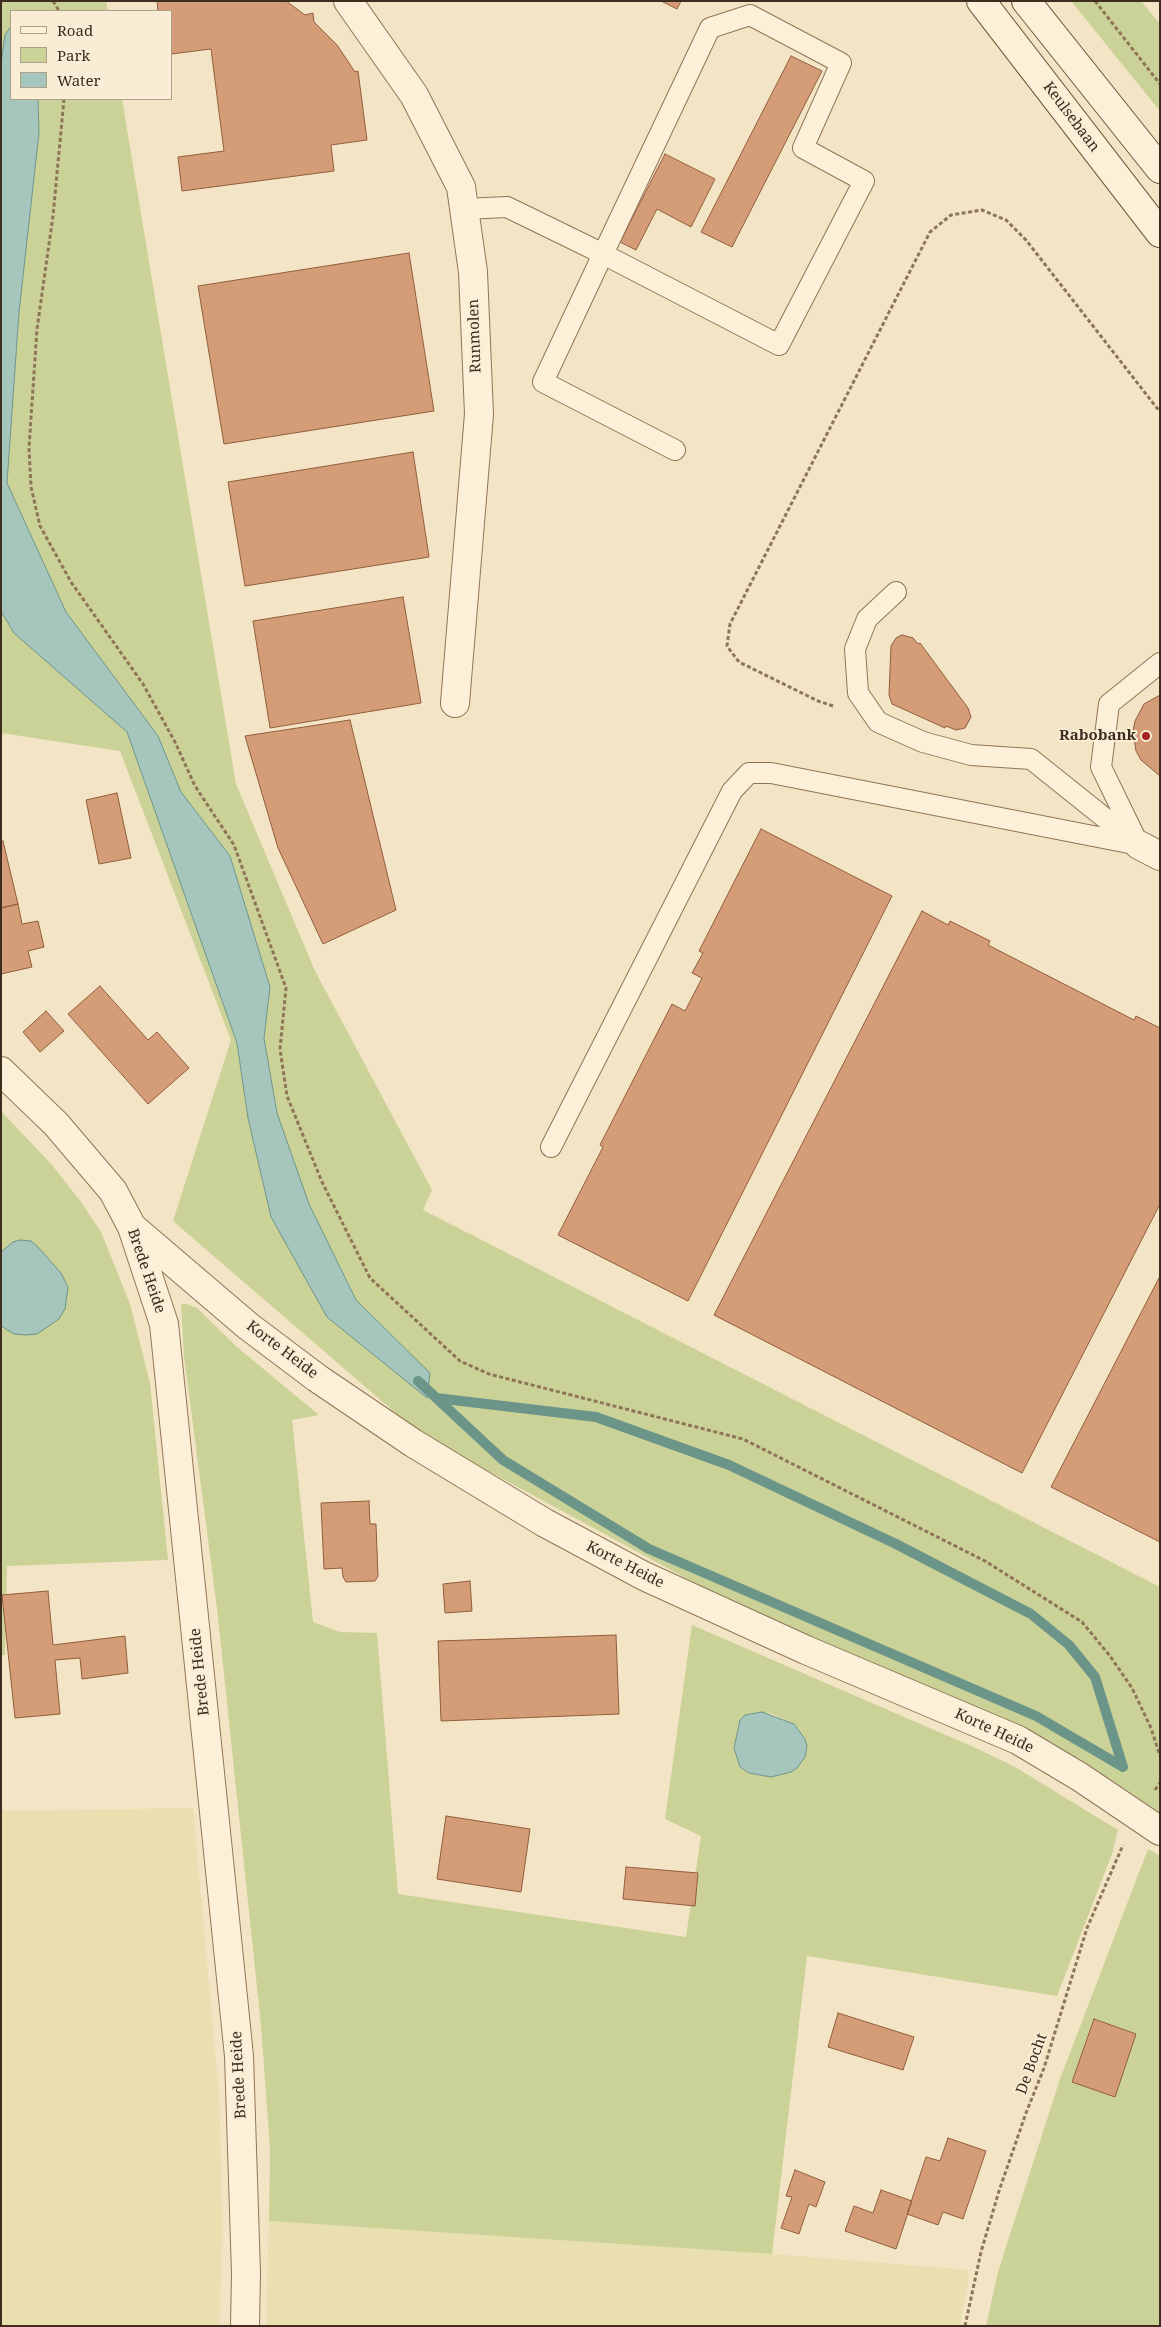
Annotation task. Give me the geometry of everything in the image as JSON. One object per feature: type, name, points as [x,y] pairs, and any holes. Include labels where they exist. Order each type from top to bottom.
[{"type":"street","name":"Runmolen","points":[[348,1],[414,95],[461,187],[473,272],[479,414],[455,703]]},
{"type":"street","name":"Keulsebaan","points":[[981,1],[1160,234]]},
{"type":"street","points":[[1026,1],[1160,169]]},
{"type":"street","name":"Brede Heide","points":[[1,1071],[56,1124],[113,1191],[132,1227],[164,1324],[239,2056],[246,2273],[245,2326]]},
{"type":"street","name":"Korte Heide","points":[[132,1227],[248,1326],[317,1378],[413,1443],[545,1523],[662,1584],[806,1650],[1018,1740],[1080,1777],[1149,1824]]},
{"type":"lane","points":[[464,209],[507,207],[603,254],[779,346],[864,181],[803,148],[841,63],[750,15],[710,28],[603,254],[543,382],[675,450]]},
{"type":"lane","points":[[896,592],[867,619],[855,649],[858,693],[878,722],[923,742],[971,755],[1031,759],[1149,851]]},
{"type":"lane","points":[[1149,851],[1101,767],[1109,704],[1160,663]]},
{"type":"lane","points":[[551,1147],[732,791],[750,773],[771,773],[1149,851]]},
{"type":"path","points":[[1095,1],[1160,84]]},
{"type":"path","points":[[64,100],[53,216],[37,329],[29,448],[31,487],[40,526],[81,598],[143,684],[175,742],[195,786],[234,845],[286,988],[280,1049],[287,1096],[322,1182],[370,1278],[414,1321],[460,1361],[489,1374],[743,1439],[985,1561],[1082,1622],[1110,1656],[1132,1688],[1151,1728],[1160,1756]]},
{"type":"path","points":[[858,693],[831,707],[739,662],[727,646],[730,624],[930,232],[951,215],[982,210],[1006,220],[1026,240],[1160,412]]},
{"type":"path","name":"De Bocht","points":[[965,2326],[981,2252],[999,2191],[1044,2068],[1088,1928],[1149,1824]]},
{"type":"shaded area","points":[[193,1808],[219,2094],[223,2228],[219,2326],[1,2326],[1,1811]]},
{"type":"shaded area","points":[[269,2221],[772,2254],[970,2270],[960,2326],[266,2326]]},
{"type":"green space","points":[[1,1],[106,1],[108,10],[10,10],[10,28],[5,35],[1,62]]},
{"type":"green space","points":[[1071,1],[1141,1],[1160,24],[1160,111]]},
{"type":"green space","points":[[38,100],[122,100],[236,784],[315,971],[432,1190],[423,1210],[1160,1587],[1160,1816],[1125,1789],[1025,1731],[741,1608],[420,1434],[173,1221],[231,1040],[120,751],[1,733],[1,611],[15,633],[127,732],[237,1043],[248,1118],[271,1217],[430,1373],[356,1300],[309,1204],[277,1113],[264,1038],[270,987],[230,856],[181,792],[158,736],[66,612],[7,483],[19,312],[39,133]]},
{"type":"green space","points":[[1,1111],[52,1165],[81,1202],[101,1232],[130,1304],[150,1383],[168,1560],[7,1566],[5,1655],[1,1655],[1,1326],[4,1329],[68,1287],[61,1273],[38,1247],[5,1248],[1,1252]]},
{"type":"green space","points":[[181,1304],[187,1304],[197,1308],[237,1347],[319,1415],[292,1420],[313,1622],[340,1632],[377,1633],[398,1894],[686,1937],[701,1836],[665,1819],[692,1625],[978,1749],[1015,1767],[1118,1830],[1112,1854],[1057,1996],[807,1956],[772,2254],[269,2221],[270,2149],[261,2025],[217,1608],[184,1356]],"holes":[[[770,1713],[794,1724],[800,1731],[749,1773],[740,1767],[734,1748],[740,1720]]]},
{"type":"green space","points":[[1148,1849],[1160,1856],[1160,2326],[986,2326],[998,2272],[1060,2079]]},
{"type":"water","points":[[10,28],[10,100],[38,100],[39,133],[19,312],[7,483],[66,612],[158,736],[181,792],[230,856],[270,987],[264,1038],[277,1113],[309,1204],[356,1300],[430,1373],[427,1398],[327,1317],[271,1217],[248,1118],[237,1043],[127,732],[14,633],[1,611],[1,63],[5,35]]},
{"type":"water","points":[[20,1240],[31,1241],[38,1247],[61,1273],[68,1287],[65,1309],[59,1319],[37,1334],[14,1334],[1,1326],[1,1252],[13,1242]]},
{"type":"water","points":[[762,1712],[794,1724],[805,1739],[807,1746],[805,1757],[797,1768],[791,1772],[771,1777],[749,1773],[740,1767],[734,1748],[740,1720],[745,1715]]},
{"type":"building","points":[[157,1],[286,1],[305,15],[313,13],[314,22],[337,45],[355,72],[358,71],[367,140],[331,145],[334,171],[182,191],[178,157],[224,151],[211,49],[172,54],[172,10],[158,10]]},
{"type":"building","points":[[661,1],[681,1],[677,9]]},
{"type":"building","points":[[791,56],[822,71],[732,247],[701,232]]},
{"type":"building","points":[[665,154],[715,179],[691,227],[657,209],[636,250],[620,242]]},
{"type":"building","points":[[409,253],[434,411],[224,444],[198,286]]},
{"type":"building","points":[[413,452],[429,557],[245,586],[228,482]]},
{"type":"building","points":[[403,597],[421,703],[270,728],[253,621]]},
{"type":"building","points":[[902,635],[913,638],[918,644],[920,643],[968,708],[971,717],[965,728],[956,730],[946,726],[945,728],[892,704],[889,695],[891,646],[896,638]]},
{"type":"building","name":"Rabobank","points":[[1160,695],[1160,776],[1141,760],[1136,751],[1133,731],[1135,721],[1144,704]]},
{"type":"building","points":[[350,720],[396,910],[323,944],[278,848],[245,736]]},
{"type":"building","points":[[117,793],[131,858],[99,864],[86,800]]},
{"type":"building","points":[[761,829],[892,896],[688,1301],[558,1235],[603,1147],[600,1145],[672,1004],[685,1011],[702,978],[692,973],[703,953],[699,951]]},
{"type":"building","points":[[3,841],[18,904],[1,908],[1,842]]},
{"type":"building","points":[[18,904],[22,924],[38,921],[44,947],[28,951],[32,967],[1,974],[1,908]]},
{"type":"building","points":[[922,911],[948,925],[950,921],[990,941],[988,945],[1134,1020],[1136,1016],[1160,1028],[1160,1204],[1022,1473],[714,1315]]},
{"type":"building","points":[[100,986],[148,1040],[157,1032],[189,1068],[148,1104],[68,1014]]},
{"type":"building","points":[[46,1011],[64,1031],[40,1052],[23,1032]]},
{"type":"building","points":[[1160,1276],[1160,1542],[1051,1487]]},
{"type":"building","points":[[369,1501],[370,1524],[376,1524],[378,1576],[375,1581],[346,1582],[343,1577],[342,1568],[324,1569],[321,1503]]},
{"type":"building","points":[[470,1581],[472,1611],[445,1613],[443,1584]]},
{"type":"building","points":[[48,1591],[53,1645],[125,1636],[128,1673],[82,1679],[80,1658],[55,1660],[60,1714],[15,1718],[2,1595]]},
{"type":"building","points":[[616,1635],[619,1714],[441,1721],[438,1641]]},
{"type":"building","points":[[446,1816],[530,1829],[521,1892],[437,1879]]},
{"type":"building","points":[[626,1867],[698,1873],[695,1906],[623,1899]]},
{"type":"building","points":[[838,2013],[914,2037],[903,2070],[828,2047]]},
{"type":"building","points":[[1094,2019],[1136,2034],[1115,2097],[1072,2082]]},
{"type":"building","points":[[948,2138],[986,2151],[963,2219],[943,2212],[938,2225],[907,2214],[926,2157],[940,2161]]},
{"type":"building","points":[[795,2170],[825,2182],[816,2207],[809,2204],[799,2234],[781,2228],[792,2197],[786,2196]]},
{"type":"building","points":[[881,2190],[912,2201],[896,2249],[845,2231],[854,2206],[873,2213]]},
{"type":"waterway","points":[[418,1381],[503,1460],[649,1549],[1036,1716],[1123,1767]]},
{"type":"waterway","points":[[436,1398],[596,1417],[729,1465],[896,1544],[1031,1614],[1069,1645],[1095,1677],[1123,1767]]},
{"type":"place","name":"Rabobank","points":[[1146,736]]}]
